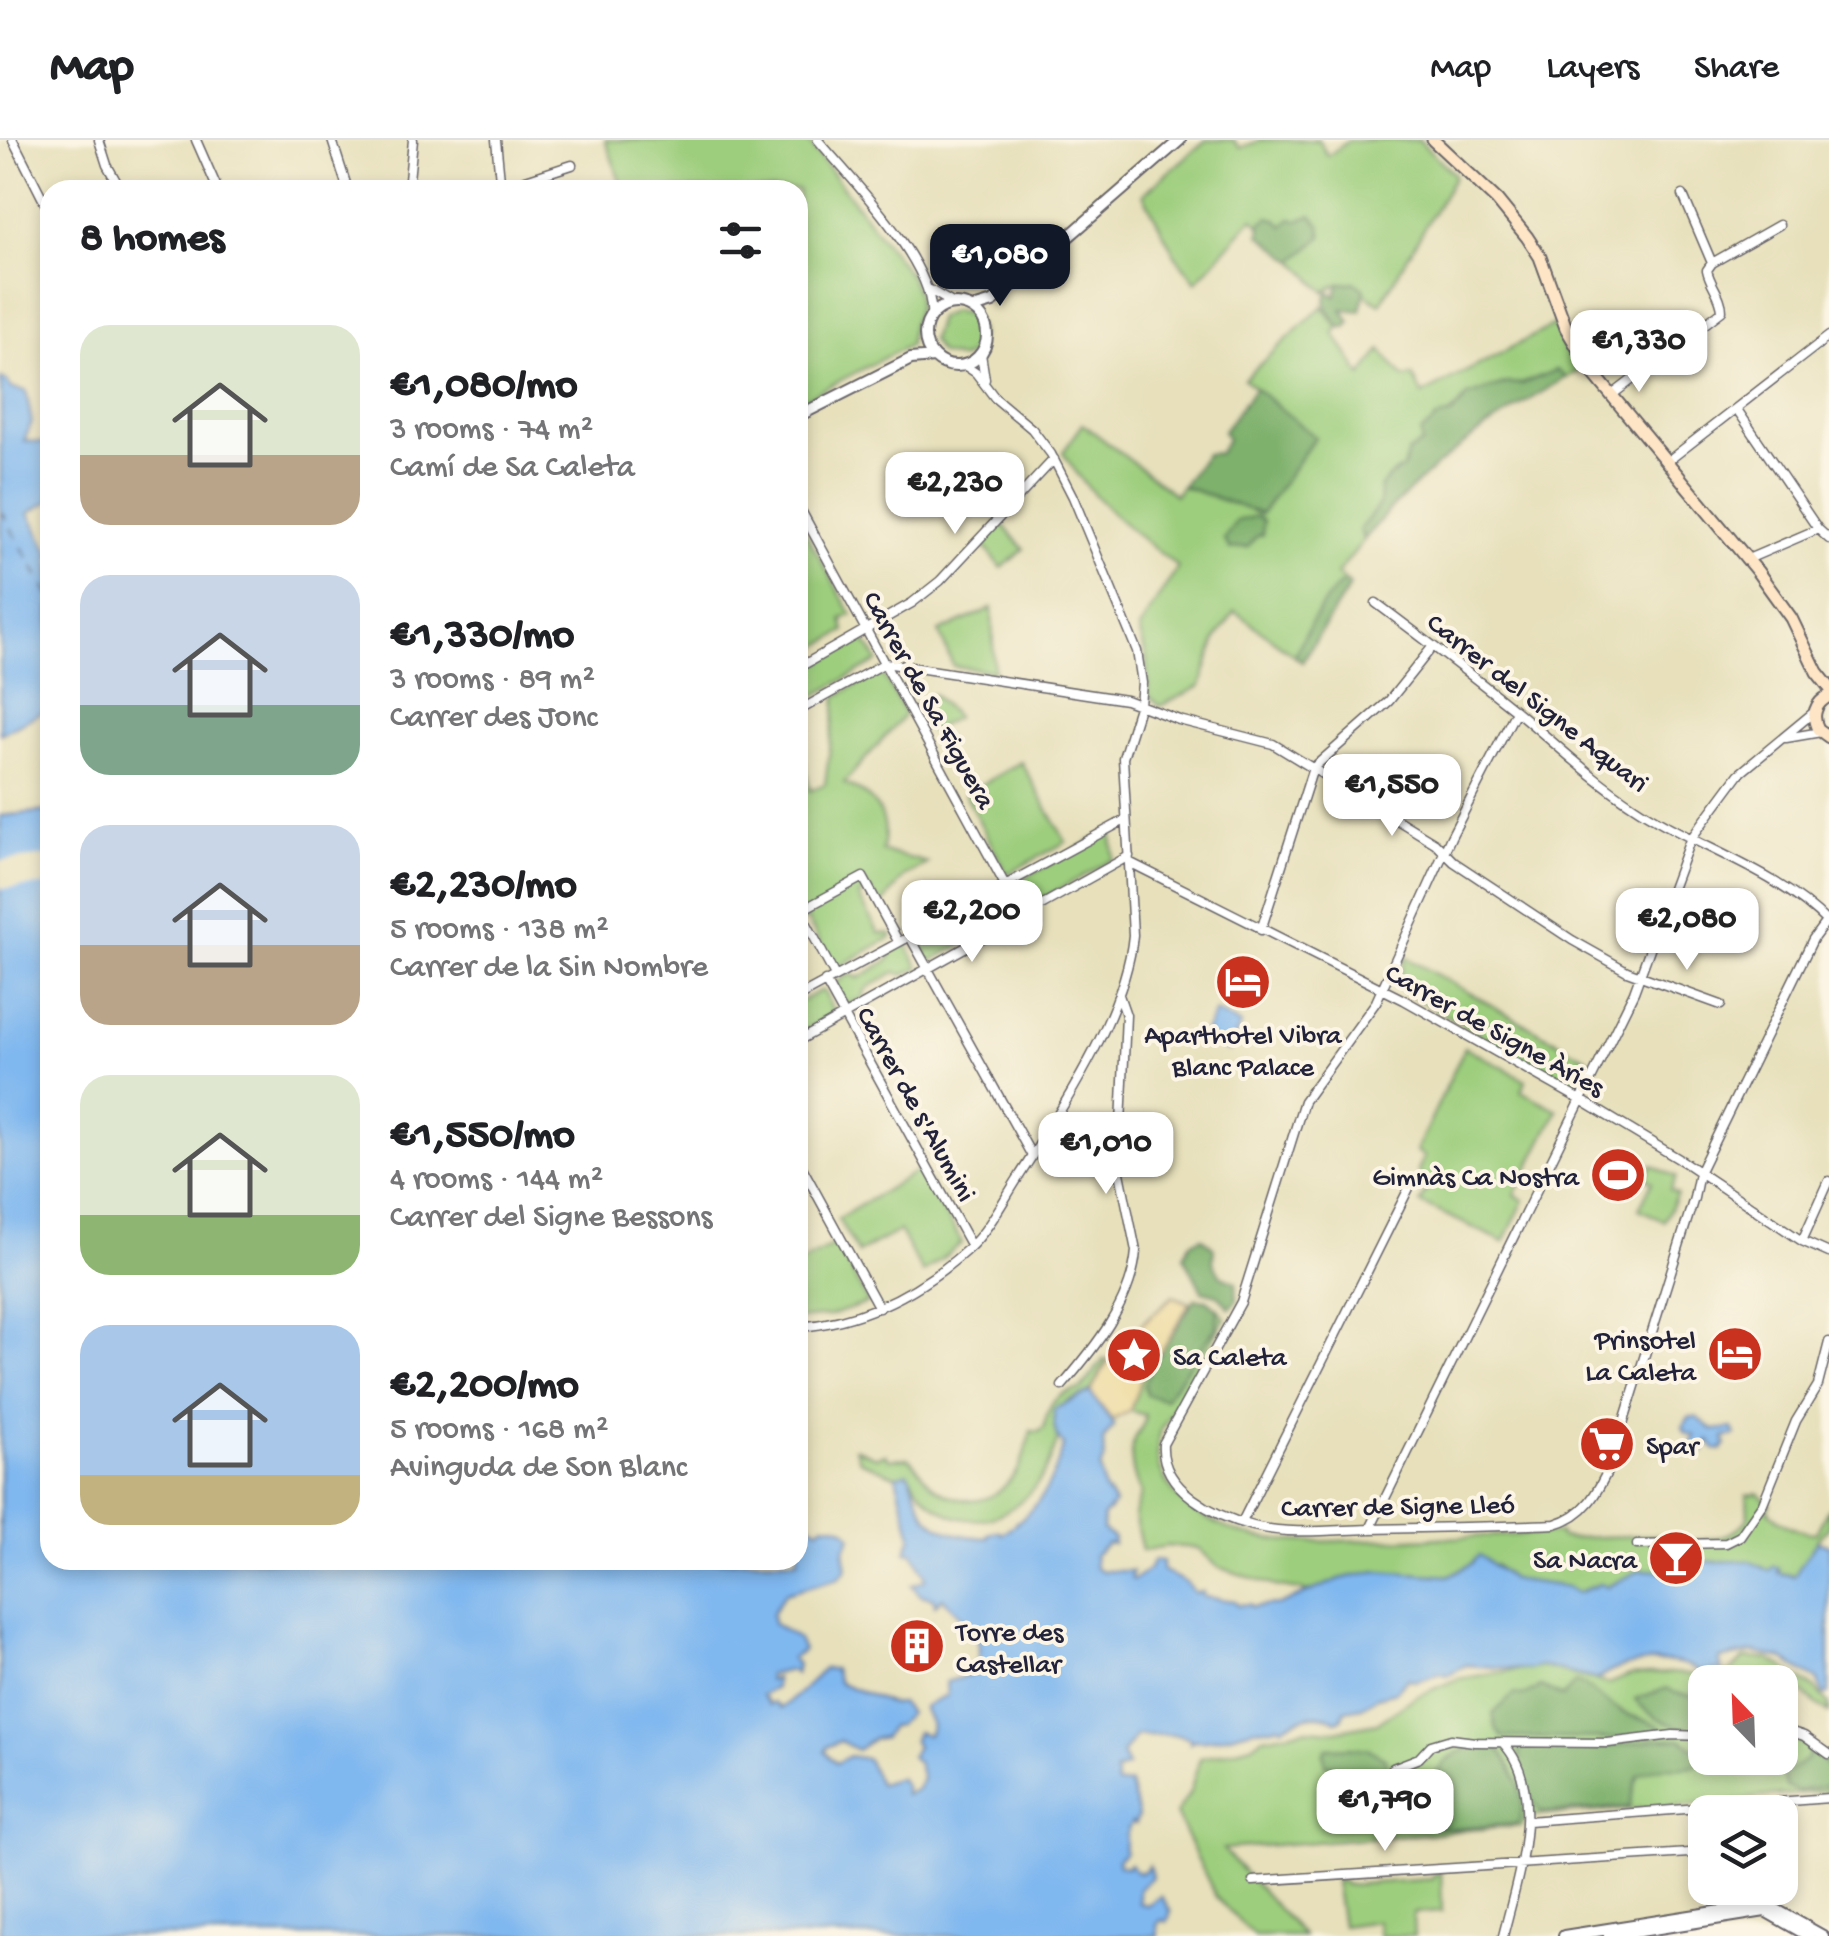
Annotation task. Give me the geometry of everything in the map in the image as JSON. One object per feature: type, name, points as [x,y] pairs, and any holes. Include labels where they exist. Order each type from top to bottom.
[{"type":"main road","points":[[1433,140],[1497,200],[1527,237],[1540,258],[1566,328],[1590,369],[1748,559],[1791,618],[1817,672],[1829,687]]},
{"type":"main road","points":[[1817,672],[1821,703],[1815,723],[1825,734]]},
{"type":"street","points":[[13,140],[40,193]]},
{"type":"street","points":[[99,140],[116,180]]},
{"type":"street","points":[[196,140],[214,180]]},
{"type":"street","points":[[332,140],[345,180]]},
{"type":"street","points":[[409,180],[413,140]]},
{"type":"street","points":[[496,140],[500,180]]},
{"type":"street","points":[[818,140],[894,232],[930,290],[954,304],[972,308],[993,302],[1180,140]]},
{"type":"street","points":[[528,180],[572,165]]},
{"type":"street","points":[[1683,195],[1712,263]]},
{"type":"street","points":[[1612,395],[1722,311],[1709,281],[1707,270],[1712,263],[1779,225]]},
{"type":"street","points":[[910,358],[925,336],[931,316],[930,290]]},
{"type":"street","points":[[925,336],[934,357],[944,364],[964,365],[981,354],[986,344],[986,324],[993,302]]},
{"type":"street","points":[[931,316],[954,304]]},
{"type":"street","points":[[972,308],[986,324]]},
{"type":"street","points":[[1668,461],[1829,336]]},
{"type":"street","points":[[981,354],[986,383]]},
{"type":"street","points":[[808,411],[910,358],[934,357]]},
{"type":"street","points":[[808,1326],[833,1323],[879,1308],[910,1292],[971,1246],[1032,1156],[1080,1075],[1120,994],[1133,935],[1123,758],[1140,704],[1142,683],[1137,651],[1054,459],[1032,429],[964,365]]},
{"type":"street","points":[[1736,408],[1818,530],[1829,539]]},
{"type":"street","points":[[808,662],[912,602],[940,580],[1054,459]]},
{"type":"street","name":"Carrer de Sa Figuera","points":[[808,523],[1022,916]]},
{"type":"street","points":[[1748,559],[1818,530]]},
{"type":"street","name":"Carrer del Signe Aquari","points":[[1376,603],[1516,711],[1591,776],[1690,840],[1743,864],[1828,922]]},
{"type":"street","points":[[1261,930],[1313,768],[1390,702],[1434,646]]},
{"type":"street","points":[[808,705],[885,663],[1140,704],[1179,720],[1273,744],[1435,844],[1454,862],[1572,940],[1640,976],[1721,1005]]},
{"type":"street","points":[[1370,1529],[1640,976],[1690,840],[1739,774],[1821,703]]},
{"type":"street","name":"Carrer de Signe Lleó","points":[[1516,711],[1383,990],[1304,1101],[1241,1302],[1163,1444],[1166,1470],[1210,1509],[1242,1522],[1301,1531],[1555,1524],[1582,1511],[1596,1495],[1613,1458],[1699,1173],[1812,938],[1828,922]]},
{"type":"street","points":[[1782,739],[1825,734]]},
{"type":"street","points":[[808,991],[1125,820]]},
{"type":"street","points":[[808,1035],[1129,859]]},
{"type":"street","name":"Carrer de Signe Àries","points":[[1129,859],[1383,990],[1581,1100],[1802,1241],[1829,1253]]},
{"type":"street","points":[[808,907],[863,877],[898,940]]},
{"type":"street","points":[[808,926],[835,976]]},
{"type":"street","points":[[910,935],[1032,1156]]},
{"type":"street","name":"Carrer de s'Alumini","points":[[825,982],[971,1246]]},
{"type":"street","points":[[1062,1386],[1103,1333],[1135,1263],[1120,1168],[1126,1016],[1120,994]]},
{"type":"street","points":[[808,1178],[879,1308]]},
{"type":"street","points":[[1802,1241],[1829,1181]]},
{"type":"street","points":[[1242,1522],[1412,1184]]},
{"type":"street","points":[[1638,1545],[1726,1543],[1740,1536],[1762,1504],[1796,1421],[1818,1385],[1829,1342]]},
{"type":"street","points":[[1798,1734],[1829,1754]]},
{"type":"street","points":[[1392,1768],[1450,1739],[1608,1744],[1688,1735]]},
{"type":"street","points":[[1502,1742],[1512,1752],[1528,1808],[1504,1936]]},
{"type":"street","points":[[1512,1752],[1517,1742]]},
{"type":"street","points":[[1798,1801],[1829,1798]]},
{"type":"street","points":[[1528,1821],[1688,1811]]},
{"type":"street","points":[[1254,1882],[1688,1853]]},
{"type":"street","points":[[1564,1936],[1748,1905],[1824,1936]]},
{"type":"street","points":[[1766,1905],[1809,1936]]},
{"type":"street","points":[[1609,1936],[1768,1910]]},
{"type":"green space","points":[[605,140],[807,140],[915,286],[918,303],[909,345],[808,397],[808,180],[620,180]]},
{"type":"green space","points":[[1206,140],[1233,140],[1240,148],[1261,140],[1318,140],[1328,156],[1349,140],[1419,140],[1454,174],[1380,304],[1346,285],[1325,292],[1253,218],[1196,282],[1175,255],[1143,194]]},
{"type":"green space","points":[[1312,215],[1320,225],[1322,237],[1294,261],[1260,235],[1261,223],[1269,217],[1283,226],[1291,218],[1298,221]]},
{"type":"green space","points":[[1355,282],[1365,289],[1361,311],[1342,309],[1350,322],[1347,327],[1340,327],[1328,310],[1327,297],[1329,292],[1336,296],[1339,284]]},
{"type":"green space","points":[[1323,306],[1339,328],[1334,333],[1362,376],[1381,350],[1404,378],[1413,376],[1422,395],[1554,325],[1580,370],[1566,378],[1556,370],[1522,384],[1508,383],[1468,396],[1422,444],[1408,452],[1403,468],[1389,477],[1392,505],[1337,574],[1350,586],[1302,662],[1235,611],[1216,639],[1201,686],[1160,706],[1149,696],[1139,629],[1178,567],[1100,500],[1063,452],[1083,424],[1175,495],[1182,486],[1261,514],[1315,437],[1244,379]]},
{"type":"green space","points":[[952,311],[969,314],[979,333],[973,351],[960,359],[939,353],[931,340],[938,318]]},
{"type":"green space","points":[[1557,370],[1566,378],[1457,449],[1409,491],[1363,540],[1360,529],[1379,505],[1380,488],[1403,468],[1408,452],[1422,444],[1421,433],[1439,417],[1452,414],[1468,396],[1508,383],[1522,384]]},
{"type":"green space","points":[[1255,388],[1315,437],[1261,514],[1182,486],[1206,454],[1219,453],[1227,439],[1223,431]]},
{"type":"green space","points":[[1256,516],[1263,521],[1262,535],[1248,547],[1230,549],[1224,539],[1236,521]]},
{"type":"green space","points":[[1002,524],[1024,549],[1002,568],[983,545]]},
{"type":"green space","points":[[808,537],[852,615],[842,619],[845,631],[808,652]]},
{"type":"green space","points":[[1344,581],[1350,586],[1302,662],[1295,656],[1304,636],[1322,606]]},
{"type":"green space","points":[[992,608],[994,671],[953,666],[939,632]]},
{"type":"green space","points":[[863,638],[878,661],[808,700],[808,668]]},
{"type":"green space","points":[[881,671],[905,714],[844,783],[864,794],[878,809],[884,828],[882,851],[928,863],[904,877],[882,905],[865,886],[859,897],[879,933],[892,937],[835,969],[808,921],[808,780],[810,791],[825,784],[837,696]]},
{"type":"green space","points":[[933,694],[956,717],[930,731],[916,704]]},
{"type":"green space","points":[[1021,762],[1066,842],[1007,874],[965,794]]},
{"type":"green space","points":[[1104,834],[1112,835],[1114,859],[1024,906],[1015,883]]},
{"type":"green space","points":[[1001,890],[1015,915],[931,961],[928,959],[919,936]]},
{"type":"green space","points":[[905,942],[919,968],[904,975],[895,972],[866,989],[863,998],[844,1006],[834,984],[849,974],[859,978],[889,960],[892,950]]},
{"type":"green space","points":[[1405,957],[1590,1060],[1579,1081],[1568,1084],[1407,993],[1399,979]]},
{"type":"green space","points":[[824,991],[834,1014],[808,1028],[808,998]]},
{"type":"green space","points":[[1465,1047],[1526,1080],[1521,1091],[1558,1110],[1515,1195],[1524,1200],[1504,1242],[1420,1203],[1428,1186],[1418,1171],[1424,1156],[1416,1151]]},
{"type":"green space","points":[[1652,1165],[1676,1177],[1670,1190],[1677,1194],[1664,1221],[1639,1209],[1652,1182],[1645,1178]]},
{"type":"green space","points":[[920,1169],[962,1243],[923,1273],[899,1231],[858,1253],[838,1219]]},
{"type":"green space","points":[[1202,1237],[1214,1248],[1213,1262],[1221,1276],[1236,1282],[1237,1300],[1230,1308],[1218,1295],[1202,1291],[1184,1256],[1190,1243]]},
{"type":"green space","points":[[837,1243],[868,1303],[829,1316],[808,1318],[808,1259]]},
{"type":"green space","points":[[1195,1299],[1207,1300],[1218,1309],[1217,1326],[1165,1399],[1146,1395],[1144,1385],[1151,1367]]},
{"type":"green space","points":[[1218,1309],[1225,1318],[1161,1430],[1157,1452],[1172,1490],[1187,1506],[1226,1528],[1268,1539],[1305,1541],[1559,1533],[1560,1537],[1570,1538],[1658,1535],[1659,1542],[1695,1541],[1720,1537],[1741,1527],[1748,1518],[1747,1495],[1759,1493],[1778,1519],[1809,1532],[1816,1533],[1829,1507],[1829,1527],[1795,1576],[1749,1561],[1699,1562],[1672,1571],[1641,1570],[1606,1587],[1599,1584],[1577,1593],[1567,1587],[1511,1579],[1495,1565],[1471,1564],[1448,1576],[1377,1571],[1340,1579],[1310,1592],[1275,1586],[1218,1567],[1198,1548],[1167,1546],[1142,1551],[1134,1515],[1141,1493],[1132,1457],[1133,1443],[1145,1415],[1130,1411],[1147,1363],[1163,1349],[1151,1367],[1217,1326]]},
{"type":"green space","points":[[1104,1359],[1107,1361],[1090,1392],[1066,1402],[1054,1426],[1058,1440],[1042,1477],[1018,1504],[1001,1514],[966,1519],[950,1514],[935,1505],[908,1473],[896,1476],[859,1460],[855,1448],[876,1457],[886,1454],[889,1459],[909,1458],[936,1488],[955,1497],[987,1498],[1011,1480],[1031,1431],[1044,1428],[1055,1401],[1081,1389]]},
{"type":"green space","points":[[1745,1658],[1768,1659],[1779,1665],[1737,1665]]},
{"type":"green space","points":[[1540,1666],[1608,1684],[1630,1675],[1688,1674],[1688,1775],[1798,1775],[1798,1740],[1829,1759],[1829,1791],[1688,1795],[1688,1806],[1527,1816],[1522,1826],[1223,1849],[1303,1936],[1254,1936],[1216,1897],[1176,1814],[1190,1792],[1200,1758],[1252,1745],[1264,1737],[1377,1723],[1415,1697],[1458,1679]]},
{"type":"green space","points":[[1798,1678],[1829,1704],[1829,1713],[1798,1690]]},
{"type":"green space","points":[[1575,1682],[1617,1710],[1663,1728],[1657,1735],[1605,1739],[1502,1737],[1496,1728],[1493,1714],[1514,1694],[1523,1696],[1541,1687],[1563,1697]]},
{"type":"green space","points":[[1667,1688],[1688,1695],[1688,1730],[1648,1712],[1635,1699]]},
{"type":"green space","points":[[1681,1739],[1688,1744],[1688,1766],[1656,1768],[1638,1775],[1629,1807],[1542,1813],[1524,1783],[1520,1748],[1595,1748]]},
{"type":"green space","points":[[1485,1745],[1497,1746],[1518,1783],[1522,1804],[1518,1824],[1453,1829],[1422,1824],[1411,1809],[1421,1780],[1434,1777],[1455,1754]]},
{"type":"green space","points":[[1326,1748],[1368,1749],[1385,1758],[1390,1775],[1385,1791],[1373,1792],[1373,1781],[1326,1764]]},
{"type":"green space","points":[[1808,1753],[1815,1753],[1829,1767],[1829,1786],[1797,1791],[1786,1787],[1783,1775],[1798,1775],[1798,1765],[1807,1759]]},
{"type":"green space","points":[[1441,1873],[1442,1911],[1413,1913],[1414,1936],[1379,1936],[1377,1921],[1342,1926],[1335,1881],[1345,1885],[1433,1879],[1434,1874]]},
{"type":"sand","name":"Sa Caleta","points":[[1173,1296],[1190,1303],[1163,1349],[1147,1363],[1130,1411],[1112,1420],[1090,1392],[1117,1346]]},
{"type":"water","points":[[1,378],[11,388],[26,391],[32,422],[24,441],[40,442],[40,507],[29,513],[40,534],[40,713],[0,734]]},
{"type":"water","points":[[40,812],[40,1570],[808,1570],[808,1520],[820,1528],[824,1524],[840,1526],[851,1536],[844,1551],[847,1569],[839,1578],[785,1593],[772,1614],[773,1623],[798,1639],[803,1650],[791,1658],[797,1664],[795,1674],[791,1670],[768,1675],[769,1681],[775,1678],[775,1688],[762,1695],[769,1705],[774,1703],[781,1708],[823,1669],[834,1669],[838,1682],[891,1704],[901,1703],[909,1713],[884,1737],[857,1750],[840,1741],[825,1752],[836,1763],[850,1756],[867,1759],[879,1784],[899,1778],[905,1795],[917,1789],[922,1779],[911,1756],[917,1732],[928,1735],[930,1731],[923,1707],[947,1696],[946,1682],[971,1675],[979,1650],[974,1632],[943,1598],[935,1605],[934,1598],[920,1595],[912,1585],[925,1580],[925,1575],[913,1552],[906,1552],[912,1536],[896,1476],[908,1472],[925,1513],[941,1527],[972,1537],[988,1538],[988,1534],[998,1531],[1002,1534],[1035,1506],[1054,1474],[1064,1445],[1056,1433],[1054,1409],[1090,1392],[1114,1425],[1103,1440],[1100,1469],[1104,1490],[1115,1504],[1103,1516],[1102,1530],[1114,1538],[1113,1544],[1108,1543],[1094,1555],[1095,1567],[1102,1571],[1132,1571],[1131,1579],[1135,1579],[1154,1560],[1162,1561],[1162,1570],[1186,1583],[1195,1593],[1203,1592],[1203,1597],[1235,1601],[1238,1605],[1279,1605],[1340,1579],[1377,1571],[1448,1576],[1479,1555],[1511,1579],[1567,1587],[1577,1593],[1600,1584],[1607,1587],[1641,1570],[1672,1571],[1699,1562],[1749,1561],[1769,1571],[1774,1566],[1779,1568],[1778,1573],[1794,1576],[1817,1541],[1829,1545],[1829,1694],[1824,1695],[1817,1680],[1798,1665],[1754,1652],[1719,1659],[1721,1665],[1634,1664],[1598,1680],[1540,1666],[1529,1670],[1466,1665],[1447,1675],[1407,1679],[1396,1692],[1345,1710],[1336,1721],[1314,1715],[1282,1727],[1190,1743],[1190,1739],[1177,1735],[1137,1735],[1122,1754],[1128,1766],[1115,1772],[1117,1785],[1130,1784],[1138,1816],[1127,1832],[1125,1853],[1118,1859],[1119,1865],[1130,1864],[1136,1872],[1143,1872],[1149,1865],[1152,1877],[1139,1889],[1139,1903],[1147,1905],[1161,1896],[1171,1912],[1167,1922],[1157,1924],[1158,1936],[0,1936],[0,816]]},
{"type":"water","points":[[1215,1012],[1241,1025],[1228,1051],[1202,1038]]},
{"type":"water","points":[[1689,1417],[1697,1417],[1713,1430],[1733,1428],[1736,1435],[1724,1438],[1726,1445],[1722,1450],[1715,1449],[1709,1440],[1703,1452],[1695,1454],[1690,1446],[1695,1436],[1683,1427]]},
{"type":"pier","points":[[40,857],[40,886],[0,889],[0,861]]},
{"type":"ferry route","points":[[0,509],[40,579]]},
{"type":"place","name":"Aparthotel Vibra Blanc Palace","points":[[1243,982]]},
{"type":"place","name":"Gimnàs Ca Nostra","points":[[1618,1175]]},
{"type":"place","name":"Prinsotel La Caleta","points":[[1735,1354]]},
{"type":"place","name":"Sa Caleta","points":[[1134,1355]]},
{"type":"place","name":"Spar","points":[[1607,1444]]},
{"type":"place","name":"Sa Nacra","points":[[1676,1558]]},
{"type":"place","name":"Torre des Castellar","points":[[917,1646]]}]
